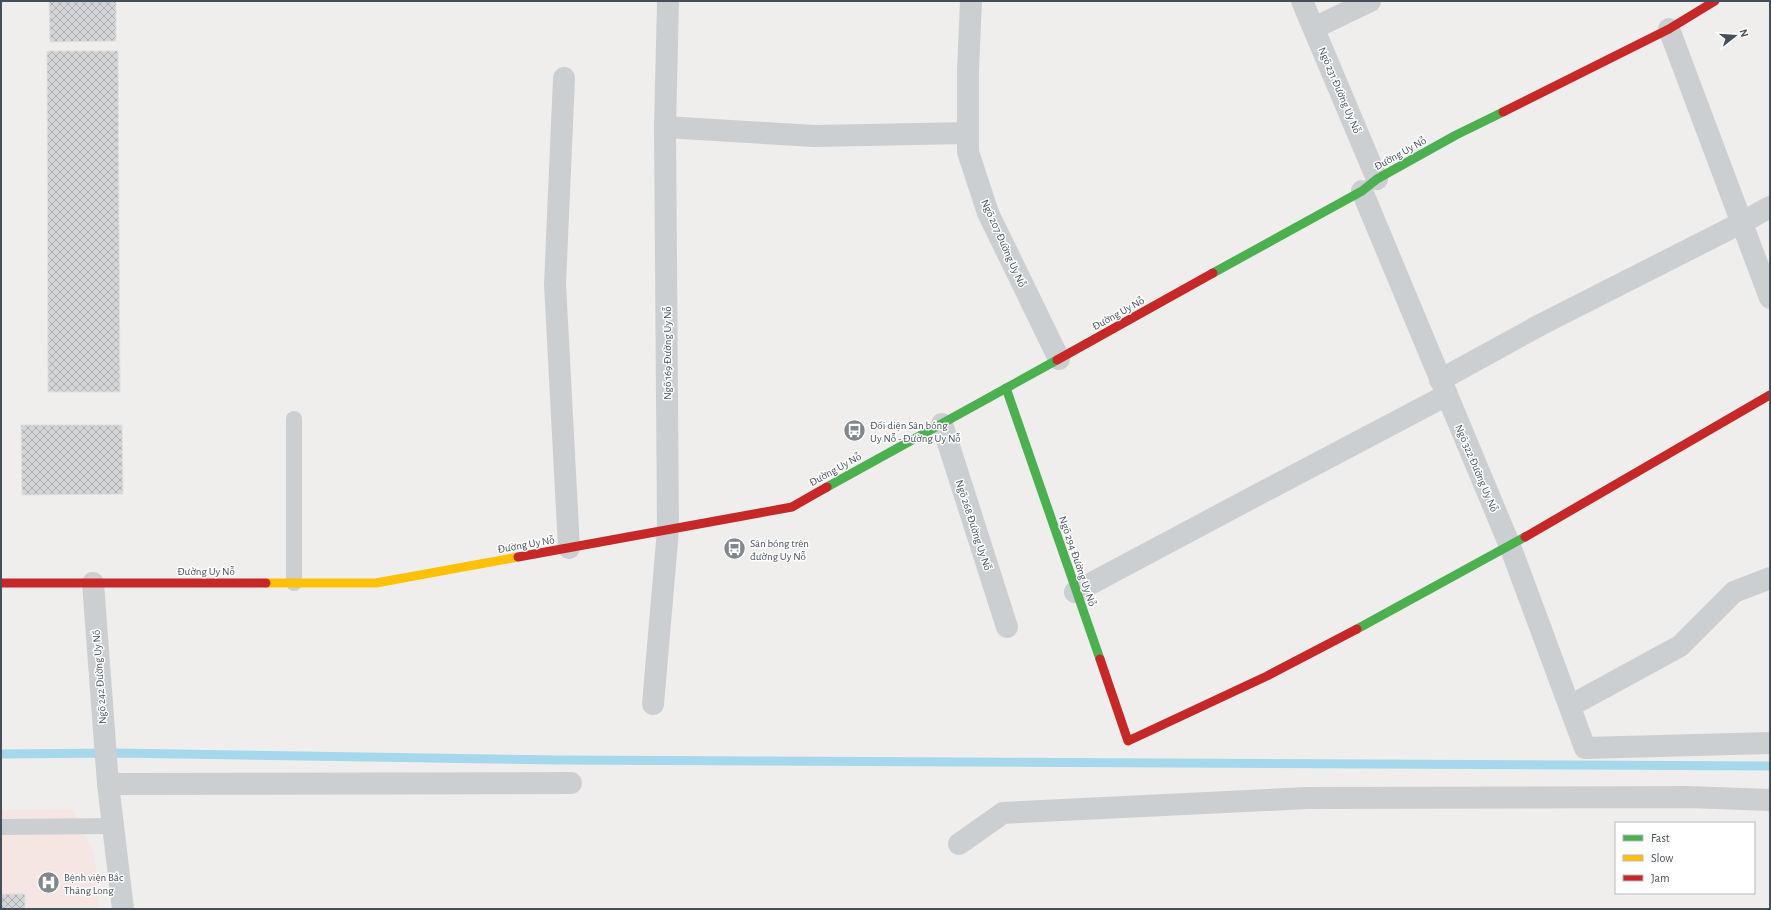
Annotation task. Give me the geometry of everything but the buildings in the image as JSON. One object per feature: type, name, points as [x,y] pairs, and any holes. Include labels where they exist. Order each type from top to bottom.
[{"type":"street","name":"Ngõ 169 Đường Uy Nỗ","points":[[653,704],[668,530],[665,127],[668,1]]},
{"type":"street","name":"Ngõ 207 Đường Uy Nỗ","points":[[971,1],[968,152],[988,214],[1059,359]]},
{"type":"street","name":"Ngõ 231 Đường Uy Nỗ","points":[[1302,1],[1314,28],[1369,185]]},
{"type":"street","points":[[1314,28],[1370,1]]},
{"type":"street","name":"Đường Uy Nỗ","points":[[1,584],[376,583],[792,507],[1059,359],[1456,135],[1669,29],[1714,1]]},
{"type":"street","points":[[1669,29],[1770,298]]},
{"type":"street","points":[[564,78],[555,284],[569,548]]},
{"type":"street","points":[[665,127],[814,136],[968,133]]},
{"type":"street","name":"Ngõ 322 Đường Uy Nỗ","points":[[1369,185],[1444,388],[1510,546],[1585,748],[1770,743]]},
{"type":"street","points":[[1076,592],[1252,497],[1444,388],[1540,325],[1770,207]]},
{"type":"street","name":"Ngõ 294 Đường Uy Nỗ","points":[[1006,388],[1128,741],[1285,666],[1510,546]]},
{"type":"street","points":[[1510,546],[1652,466],[1770,395]]},
{"type":"street","name":"Ngõ 268 Đường Uy Nỗ","points":[[942,424],[1006,627]]},
{"type":"street","points":[[1570,706],[1680,646],[1734,592],[1770,578]]},
{"type":"street","name":"Ngõ 242 Đường Uy Nồ","points":[[93,583],[107,777],[123,909]]},
{"type":"street","points":[[107,777],[571,783]]},
{"type":"street","points":[[959,844],[1003,813],[1308,798],[1688,797],[1770,800]]},
{"type":"lane","points":[[294,419],[294,584]]},
{"type":"lane","points":[[1,828],[113,826]]},
{"type":"shaded area","name":"Bệnh viện Bắc Thăng Long","points":[[73,809],[95,856],[99,909],[1,909],[1,810]]},
{"type":"waterway","points":[[1,754],[116,753],[559,760],[1770,766]]},
{"type":"traffic: fast","points":[[1213,273],[1362,191],[1377,179],[1456,135],[1503,112]]},
{"type":"traffic: fast","points":[[827,487],[1057,360]]},
{"type":"traffic: fast","points":[[1006,388],[1100,659]]},
{"type":"traffic: fast","points":[[1357,629],[1525,537]]},
{"type":"traffic: slow","points":[[266,583],[376,583],[518,557]]},
{"type":"traffic: jam","points":[[1503,112],[1669,29],[1715,1]]},
{"type":"traffic: jam","points":[[1057,360],[1213,273]]},
{"type":"traffic: jam","points":[[1525,537],[1770,395]]},
{"type":"traffic: jam","points":[[518,557],[792,507],[827,487]]},
{"type":"traffic: jam","points":[[1,583],[266,583]]},
{"type":"traffic: jam","points":[[1100,659],[1128,741],[1267,676],[1357,629]]},
{"type":"place","name":"Đối diện Sân bóng Uy Nỗ - Đường Uy Nỗ","points":[[855,431]]},
{"type":"place","name":"Sân bóng trên đường Uy Nỗ","points":[[734,549]]},
{"type":"place","name":"Bệnh viện Bắc Thăng Long","points":[[49,883]]}]
